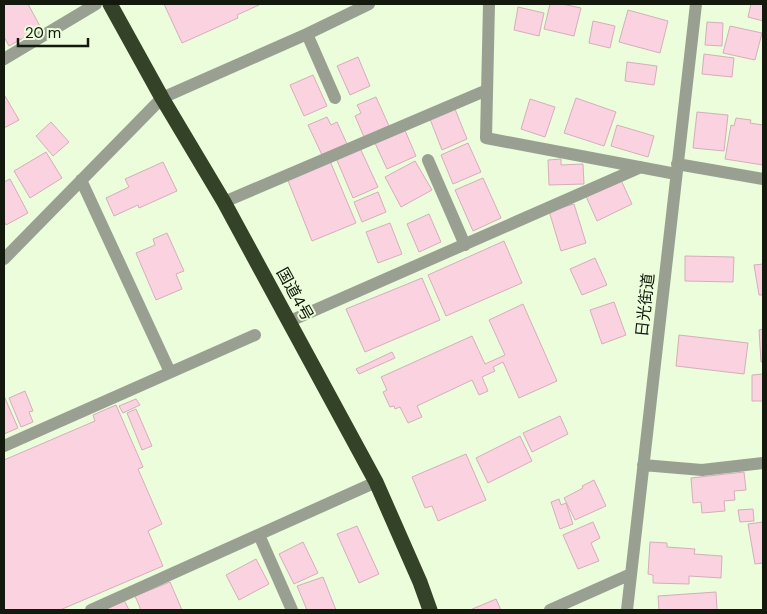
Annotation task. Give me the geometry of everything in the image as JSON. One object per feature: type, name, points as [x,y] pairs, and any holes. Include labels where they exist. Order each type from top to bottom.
[{"type":"highway","name":"国道4号","points":[[110,4],[162,98],[224,202],[376,482],[420,582],[430,610]]},
{"type":"street","points":[[4,59],[96,4]]},
{"type":"street","points":[[5,255],[162,98],[307,34],[351,7],[369,4]]},
{"type":"street","points":[[489,4],[486,138],[641,167],[763,179]]},
{"type":"street","name":"日光街道","points":[[627,610],[696,4]]},
{"type":"street","points":[[307,34],[335,98]]},
{"type":"street","points":[[224,202],[487,90]]},
{"type":"street","points":[[428,160],[465,244]]},
{"type":"street","points":[[290,321],[641,167]]},
{"type":"street","points":[[81,180],[170,372]]},
{"type":"street","points":[[4,446],[254,335]]},
{"type":"street","points":[[643,465],[702,470],[763,463]]},
{"type":"street","points":[[91,610],[376,482]]},
{"type":"street","points":[[259,535],[292,610]]},
{"type":"street","points":[[550,610],[631,574]]},
{"type":"building","points":[[4,4],[28,4],[41,28],[9,46],[4,37]]},
{"type":"building","points":[[164,4],[259,5],[237,15],[238,18],[182,43]]},
{"type":"building","points":[[550,4],[562,4],[581,8],[574,36],[544,29]]},
{"type":"building","points":[[751,4],[763,4],[763,21],[748,17]]},
{"type":"building","points":[[518,7],[544,13],[539,36],[514,30]]},
{"type":"building","points":[[628,10],[668,21],[660,53],[619,42]]},
{"type":"building","points":[[593,21],[615,26],[610,48],[589,43]]},
{"type":"building","points":[[707,22],[723,23],[722,46],[705,45]]},
{"type":"building","points":[[730,26],[762,33],[755,60],[723,53]]},
{"type":"building","points":[[704,54],[734,58],[732,77],[702,74]]},
{"type":"building","points":[[358,57],[370,86],[350,95],[337,66]]},
{"type":"building","points":[[627,62],[657,66],[654,85],[625,81]]},
{"type":"building","points":[[313,75],[327,106],[304,116],[290,85]]},
{"type":"building","points":[[4,97],[19,120],[4,128]]},
{"type":"building","points":[[376,97],[389,126],[364,137],[355,116],[361,113],[357,105]]},
{"type":"building","points":[[576,98],[616,112],[604,146],[564,133]]},
{"type":"building","points":[[530,99],[555,107],[545,137],[521,129]]},
{"type":"building","points":[[455,109],[467,139],[442,150],[430,119]]},
{"type":"building","points":[[697,112],[728,115],[724,151],[693,148]]},
{"type":"building","points":[[327,117],[331,125],[337,122],[347,144],[322,155],[308,125]]},
{"type":"building","points":[[736,118],[751,120],[750,123],[763,125],[763,165],[725,159],[731,125],[734,126]]},
{"type":"building","points":[[51,122],[69,142],[53,156],[36,136]]},
{"type":"building","points":[[617,125],[654,136],[648,157],[611,146]]},
{"type":"building","points":[[404,128],[416,156],[387,169],[374,141]]},
{"type":"building","points":[[468,143],[481,172],[453,184],[441,155]]},
{"type":"building","points":[[360,148],[378,187],[353,198],[336,158]]},
{"type":"building","points":[[46,152],[62,178],[30,198],[14,171]]},
{"type":"building","points":[[561,159],[561,165],[583,164],[584,184],[549,185],[548,160]]},
{"type":"building","points":[[330,161],[356,223],[312,241],[287,178]]},
{"type":"building","points":[[415,161],[432,190],[401,207],[385,177]]},
{"type":"building","points":[[163,162],[177,191],[139,208],[138,205],[114,216],[106,198],[129,187],[125,179]]},
{"type":"building","points":[[483,178],[501,218],[473,231],[455,190]]},
{"type":"building","points":[[620,178],[632,204],[597,221],[585,194]]},
{"type":"building","points":[[10,179],[28,213],[6,225],[4,221],[4,182]]},
{"type":"building","points":[[378,192],[386,212],[362,222],[354,202]]},
{"type":"building","points":[[574,204],[586,243],[561,251],[549,211]]},
{"type":"building","points":[[429,214],[441,242],[419,252],[407,224]]},
{"type":"building","points":[[390,223],[402,254],[378,263],[366,232]]},
{"type":"building","points":[[167,233],[184,271],[176,274],[182,289],[156,300],[136,253],[155,245],[153,239]]},
{"type":"building","points":[[504,241],[522,283],[446,316],[428,275]]},
{"type":"building","points":[[685,256],[734,257],[733,282],[685,281]]},
{"type":"building","points":[[595,258],[607,285],[582,295],[570,269]]},
{"type":"building","points":[[763,264],[763,295],[759,295],[754,265]]},
{"type":"building","points":[[422,278],[440,320],[365,352],[346,309]]},
{"type":"building","points":[[614,302],[626,335],[602,344],[590,310]]},
{"type":"building","points":[[523,304],[557,381],[519,398],[503,362],[493,367],[495,371],[482,377],[488,391],[479,395],[472,380],[417,406],[422,417],[408,423],[400,407],[395,409],[394,406],[390,407],[383,392],[387,390],[381,377],[472,336],[485,364],[505,355],[489,320]]},
{"type":"building","points":[[763,329],[763,361],[761,362],[759,330]]},
{"type":"building","points":[[679,335],[748,343],[744,374],[676,366]]},
{"type":"building","points":[[392,352],[395,358],[359,374],[356,369]]},
{"type":"building","points":[[763,374],[763,401],[752,401],[752,375]]},
{"type":"building","points":[[25,391],[33,411],[29,412],[33,422],[21,427],[9,398]]},
{"type":"building","points":[[4,396],[18,428],[4,434]]},
{"type":"building","points":[[136,399],[140,405],[123,413],[119,406]]},
{"type":"building","points":[[116,405],[143,467],[138,469],[162,524],[148,531],[163,566],[60,610],[4,610],[4,460],[95,421],[93,415]]},
{"type":"building","points":[[136,409],[152,446],[142,450],[127,413]]},
{"type":"building","points":[[560,416],[568,434],[532,452],[523,433]]},
{"type":"building","points":[[520,436],[532,461],[488,483],[476,458]]},
{"type":"building","points":[[466,454],[486,500],[438,521],[432,506],[425,508],[412,477]]},
{"type":"building","points":[[744,472],[746,490],[734,491],[735,500],[724,501],[725,511],[702,513],[701,502],[693,503],[691,478]]},
{"type":"building","points":[[594,480],[606,506],[575,520],[564,498]]},
{"type":"building","points":[[559,499],[561,505],[566,503],[573,524],[560,529],[551,502]]},
{"type":"building","points":[[753,509],[754,521],[740,522],[738,510]]},
{"type":"building","points":[[593,522],[600,538],[591,543],[599,561],[578,569],[563,535]]},
{"type":"building","points":[[763,522],[763,563],[755,564],[748,524]]},
{"type":"building","points":[[357,526],[379,574],[359,583],[337,534]]},
{"type":"building","points":[[303,542],[318,573],[294,584],[279,554]]},
{"type":"building","points":[[650,542],[667,543],[667,547],[695,549],[694,554],[722,556],[721,578],[689,576],[689,584],[653,583],[653,575],[648,574]]},
{"type":"building","points":[[256,559],[269,584],[239,600],[226,575]]},
{"type":"building","points":[[323,577],[336,610],[307,610],[297,586]]},
{"type":"building","points":[[170,582],[182,610],[141,610],[135,596]]},
{"type":"building","points":[[716,592],[717,610],[659,610],[658,596]]},
{"type":"building","points":[[123,598],[129,610],[97,610]]},
{"type":"building","points":[[496,599],[501,610],[470,610]]}]
